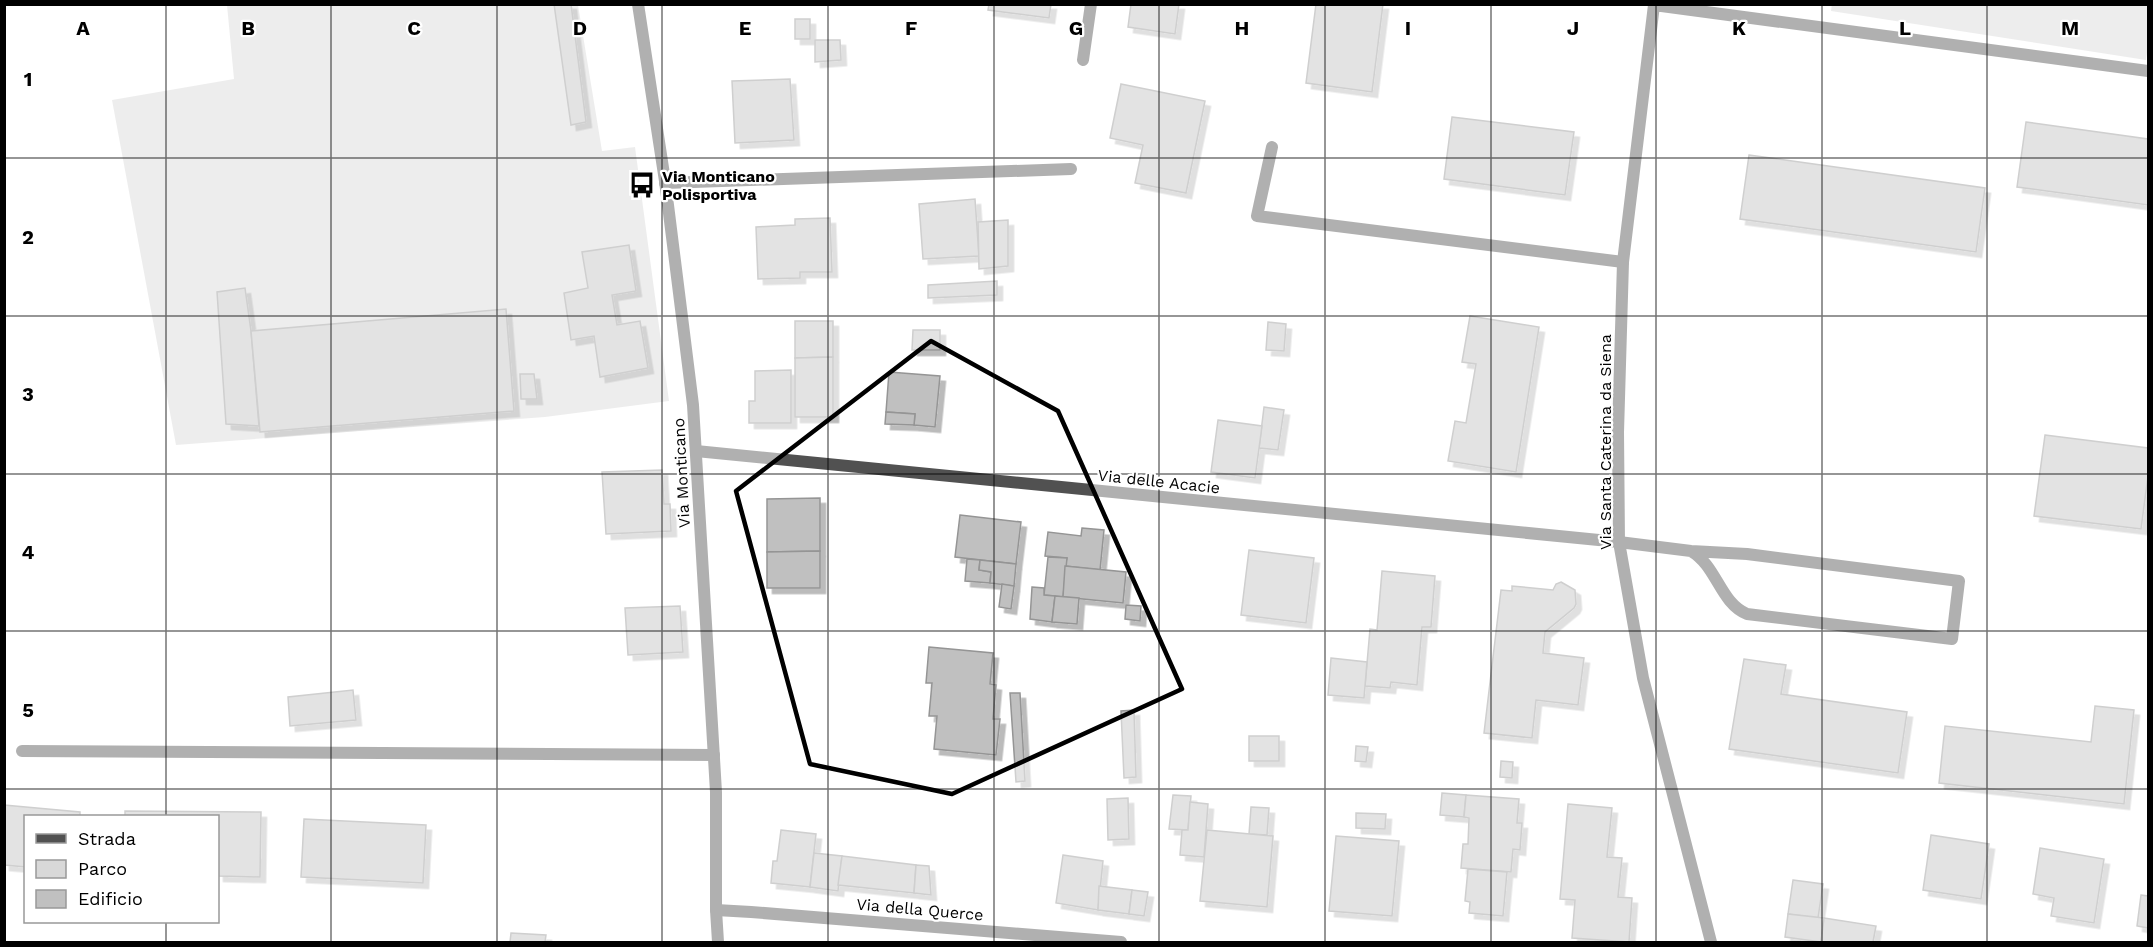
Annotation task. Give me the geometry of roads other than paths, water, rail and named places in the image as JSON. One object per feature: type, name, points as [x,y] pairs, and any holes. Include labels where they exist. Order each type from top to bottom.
[{"type":"street","name":"Via Monticano","points":[[638,4],[665,183],[693,405],[714,755],[718,942]]},
{"type":"street","points":[[1083,60],[1091,4]]},
{"type":"street","points":[[1654,4],[2148,71]]},
{"type":"street","name":"Via Santa Caterina da Siena","points":[[1654,4],[1623,262],[1618,432],[1619,542],[1643,678],[1710,942]]},
{"type":"street","points":[[1272,147],[1257,216],[1623,262]]},
{"type":"street","points":[[665,183],[1071,169]]},
{"type":"street","name":"Via delle Acacie","points":[[696,452],[1619,542],[1691,551],[1747,554],[1959,581],[1952,639],[1747,614],[1733,605],[1702,558],[1691,551]]},
{"type":"street","points":[[22,751],[714,755]]},
{"type":"street","name":"Via della Querce","points":[[716,910],[1121,942]]},
{"type":"place","name":"Via Monticano Polisportiva","points":[[642,185]]}]
